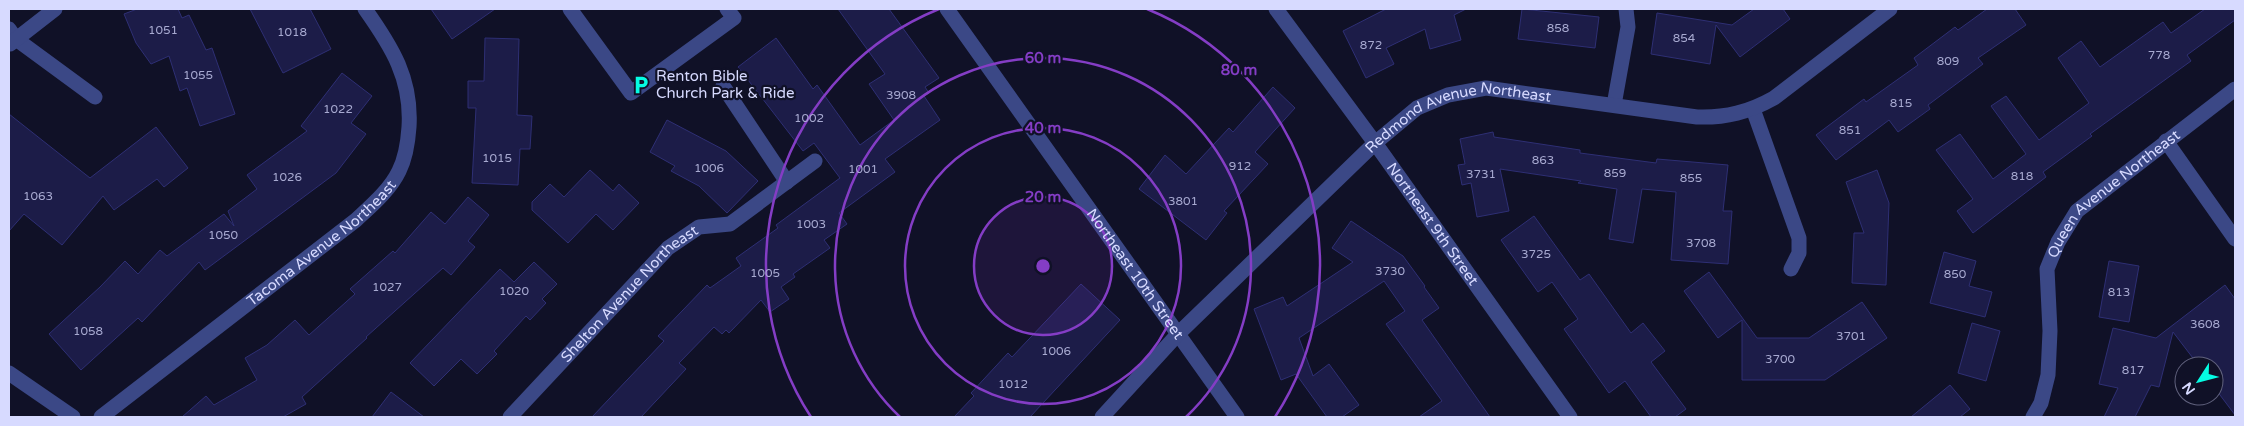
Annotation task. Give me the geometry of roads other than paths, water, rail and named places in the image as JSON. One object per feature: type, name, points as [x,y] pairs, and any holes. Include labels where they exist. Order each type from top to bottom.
[{"type":"street","points":[[55,9],[11,38],[95,97]]},
{"type":"street","name":"Tacoma Avenue Northeast","points":[[101,417],[356,220],[376,200],[398,172],[408,146],[410,107],[404,75],[391,49],[365,9]]},
{"type":"street","points":[[570,9],[632,94],[734,18],[727,9]]},
{"type":"street","name":"Northeast 10th Street","points":[[947,9],[1237,417]]},
{"type":"street","name":"Northeast 9th Street","points":[[1276,9],[1375,143],[1570,417]]},
{"type":"street","points":[[1614,104],[1628,27],[1626,9]]},
{"type":"street","name":"Redmond Avenue Northeast","points":[[1102,417],[1178,334],[1375,143],[1417,108],[1448,95],[1486,88],[1715,118],[1753,109],[1774,98],[1890,9]]},
{"type":"street","points":[[723,86],[787,182]]},
{"type":"street","name":"Queen Avenue Northeast","points":[[2033,417],[2041,402],[2048,375],[2050,331],[2047,269],[2058,242],[2077,211],[2235,89]]},
{"type":"street","points":[[1753,109],[1799,238],[1799,253],[1791,269]]},
{"type":"street","points":[[2166,141],[2235,238]]},
{"type":"street","name":"Shelton Avenue Northeast","points":[[510,417],[668,248],[699,226],[730,224],[815,161]]},
{"type":"street","points":[[9,373],[73,417]]},
{"type":"place","name":"Renton Bible Church Park & Ride","points":[[641,85]]}]
